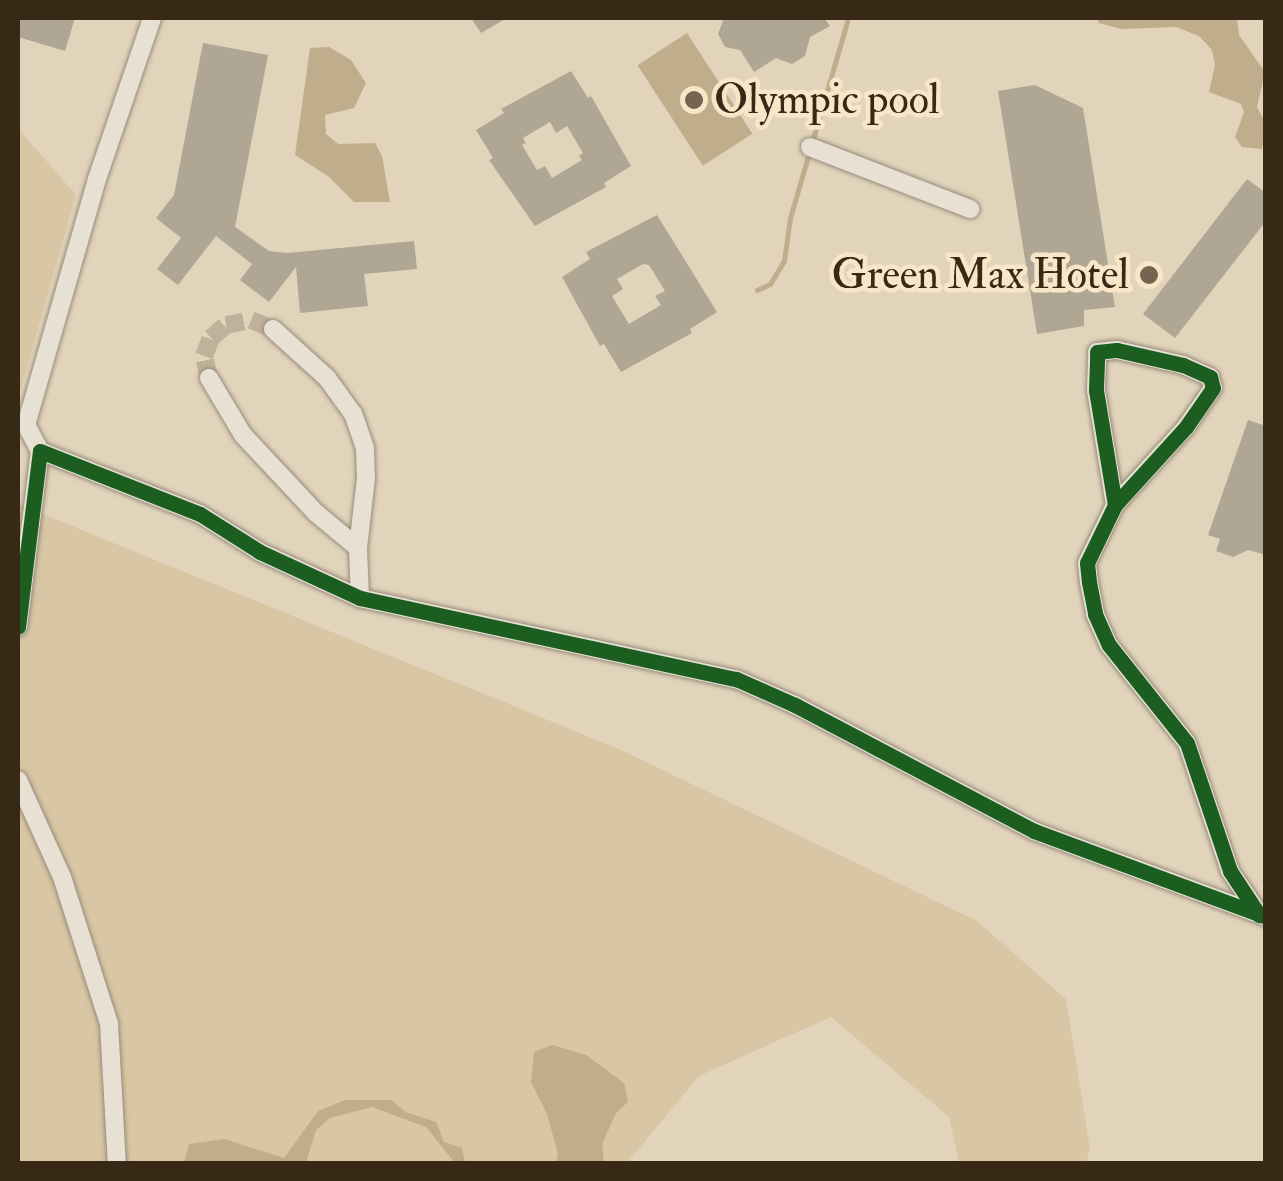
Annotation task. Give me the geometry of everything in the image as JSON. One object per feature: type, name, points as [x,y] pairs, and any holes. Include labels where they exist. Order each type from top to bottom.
[{"type":"street","points":[[18,626],[40,451],[26,425],[39,372],[152,18]]},
{"type":"street","points":[[810,147],[970,209]]},
{"type":"street","points":[[273,328],[327,378],[353,414],[365,448],[358,548],[360,598]]},
{"type":"street","points":[[1115,505],[1096,390],[1097,352],[1117,350],[1183,365],[1210,377],[1213,388],[1186,427],[1115,505],[1088,563],[1095,614],[1109,645],[1187,742],[1230,871],[1262,916]]},
{"type":"street","points":[[209,378],[243,435],[358,548]]},
{"type":"street","points":[[40,451],[200,514],[260,552],[360,598],[736,679],[795,705],[1034,831],[1262,916]]},
{"type":"street","points":[[18,780],[62,877],[110,1024],[117,1164]]},
{"type":"shaded area","points":[[1099,18],[1237,18],[1239,35],[1265,72],[1257,107],[1265,122],[1262,149],[1242,147],[1235,137],[1244,112],[1241,104],[1209,92],[1215,65],[1212,50],[1199,36],[1176,27],[1122,29],[1098,23]]},
{"type":"shaded area","name":"Olympic pool","points":[[687,33],[752,134],[703,166],[638,65]]},
{"type":"shaded area","points":[[329,47],[351,60],[366,83],[354,108],[325,115],[326,134],[338,144],[375,143],[382,156],[390,202],[354,202],[328,176],[295,155],[310,48]]},
{"type":"shaded area","points":[[18,128],[76,195],[18,399]]},
{"type":"shaded area","points":[[18,504],[619,749],[977,921],[1066,999],[1090,1149],[1086,1163],[959,1163],[949,1117],[831,1017],[699,1076],[627,1163],[18,1163]]},
{"type":"shaded area","points":[[552,1045],[586,1055],[624,1083],[628,1102],[616,1113],[602,1144],[604,1163],[556,1163],[558,1154],[547,1114],[531,1082],[534,1052]]},
{"type":"shaded area","points":[[345,1100],[392,1100],[405,1112],[436,1122],[444,1142],[462,1148],[465,1163],[455,1163],[426,1127],[372,1107],[330,1118],[316,1130],[306,1163],[184,1163],[189,1144],[224,1139],[284,1158],[318,1111]]},
{"type":"building","points":[[18,18],[75,18],[65,51],[18,37]]},
{"type":"building","points":[[471,18],[507,18],[481,33]]},
{"type":"building","points":[[724,18],[824,18],[830,26],[810,37],[805,56],[792,64],[776,58],[754,72],[740,50],[725,47],[718,34]]},
{"type":"building","points":[[203,43],[268,55],[235,227],[269,251],[287,253],[414,241],[417,269],[364,274],[368,306],[300,313],[296,267],[269,302],[240,280],[252,264],[216,236],[178,285],[157,269],[181,238],[156,218],[174,195]]},
{"type":"building","points":[[571,71],[588,98],[591,96],[631,166],[604,183],[606,187],[535,226],[489,160],[493,158],[476,130],[504,113],[501,109]],"holes":[[[550,122],[556,133],[567,126],[583,153],[579,156],[582,160],[552,178],[545,166],[537,170],[522,145],[526,143],[523,138]]]},
{"type":"building","points":[[1035,85],[1083,108],[1115,307],[1084,310],[1084,326],[1037,334],[998,91]]},
{"type":"building","points":[[1247,179],[1266,193],[1266,221],[1175,338],[1143,314]]},
{"type":"building","points":[[657,215],[717,312],[690,329],[692,333],[621,372],[604,344],[600,346],[562,277],[590,259],[586,252]],"holes":[[[643,264],[649,265],[665,291],[655,296],[661,305],[629,324],[612,296],[623,289],[617,279]]]},
{"type":"building","points":[[1248,420],[1266,426],[1266,555],[1248,550],[1233,557],[1216,551],[1220,539],[1208,535]]},
{"type":"waterway","points":[[757,290],[770,284],[784,261],[790,218],[848,18]]},
{"type":"tunnel","points":[[209,378],[204,356],[211,338],[226,325],[251,320],[273,329]]},
{"type":"cycle path","points":[[1115,505],[1096,390],[1097,352],[1117,350],[1183,365],[1210,377],[1213,388],[1186,427],[1115,505],[1087,563],[1095,614],[1109,645],[1187,743],[1230,871],[1259,915]]},
{"type":"cycle path","points":[[18,627],[40,451],[200,514],[260,552],[360,598],[736,679],[795,705],[1034,831],[1266,917]]},
{"type":"place","name":"Olympic pool","points":[[694,100]]},
{"type":"place","name":"Green Max Hotel","points":[[1149,275]]}]
